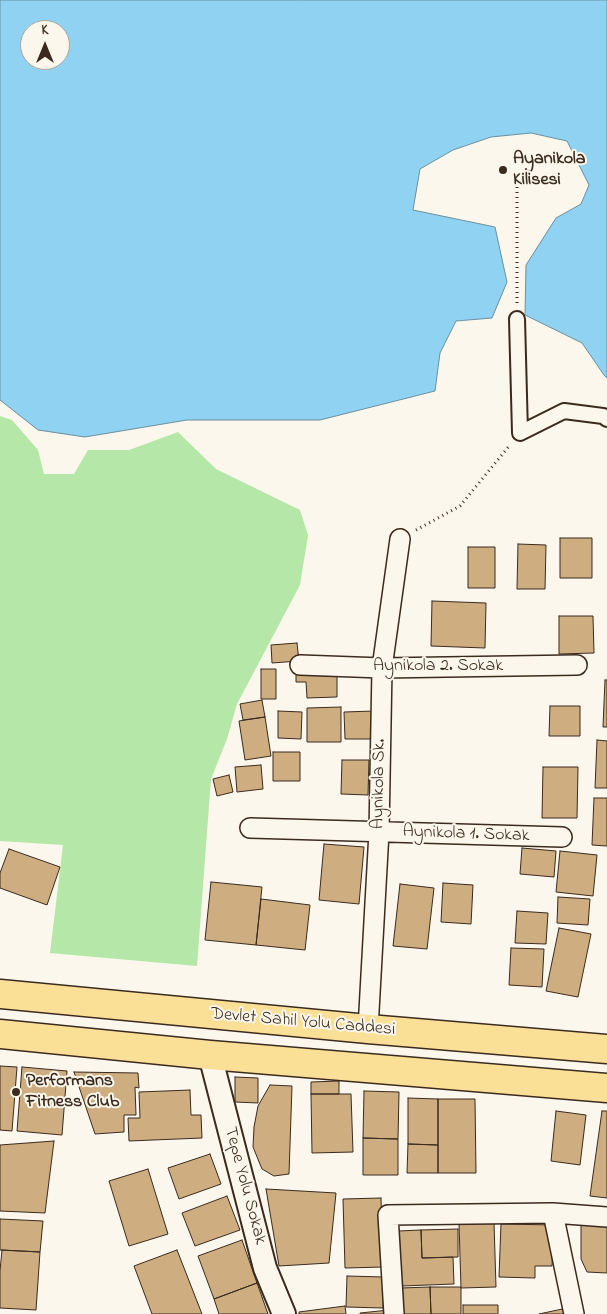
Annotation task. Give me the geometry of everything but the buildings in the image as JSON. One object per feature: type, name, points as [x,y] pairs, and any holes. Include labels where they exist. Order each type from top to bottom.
[{"type":"main road","name":"Devlet Sahil Yolu Caddesi","points":[[0,994],[368,1029],[607,1049]]},
{"type":"main road","points":[[0,1034],[210,1056],[607,1088]]},
{"type":"street","points":[[517,319],[520,434],[564,412],[603,416],[607,419]]},
{"type":"street","name":"Aynikola Sk.","points":[[368,1029],[379,832],[382,668],[400,539]]},
{"type":"street","name":"Aynikola 2. Sokak","points":[[300,665],[382,668],[577,665]]},
{"type":"street","name":"Aynikola 1. Sokak","points":[[250,828],[562,837]]},
{"type":"street","name":"Tepe Yolu Sokak","points":[[210,1056],[265,1268],[284,1314]]},
{"type":"street","points":[[553,1213],[574,1314]]},
{"type":"street","points":[[394,1314],[388,1214],[553,1213],[607,1217]]},
{"type":"path","points":[[517,183],[517,319]]},
{"type":"path","points":[[400,539],[460,506],[520,434]]},
{"type":"green space","points":[[0,416],[12,420],[38,450],[44,474],[74,474],[88,450],[129,450],[178,432],[216,469],[300,510],[308,535],[300,585],[237,704],[227,739],[211,779],[197,966],[50,953],[63,845],[0,841]]},
{"type":"water","points":[[0,0],[607,0],[607,378],[582,343],[525,315],[526,265],[556,218],[581,204],[589,185],[567,141],[531,133],[491,137],[453,150],[420,169],[413,210],[495,227],[507,282],[492,318],[456,321],[440,353],[435,391],[320,420],[187,420],[85,437],[38,430],[0,400]]},
{"type":"place","name":"Ayanikola Kilisesi","points":[[503,170]]},
{"type":"place","name":"Performans Fitness Club","points":[[16,1092]]}]
